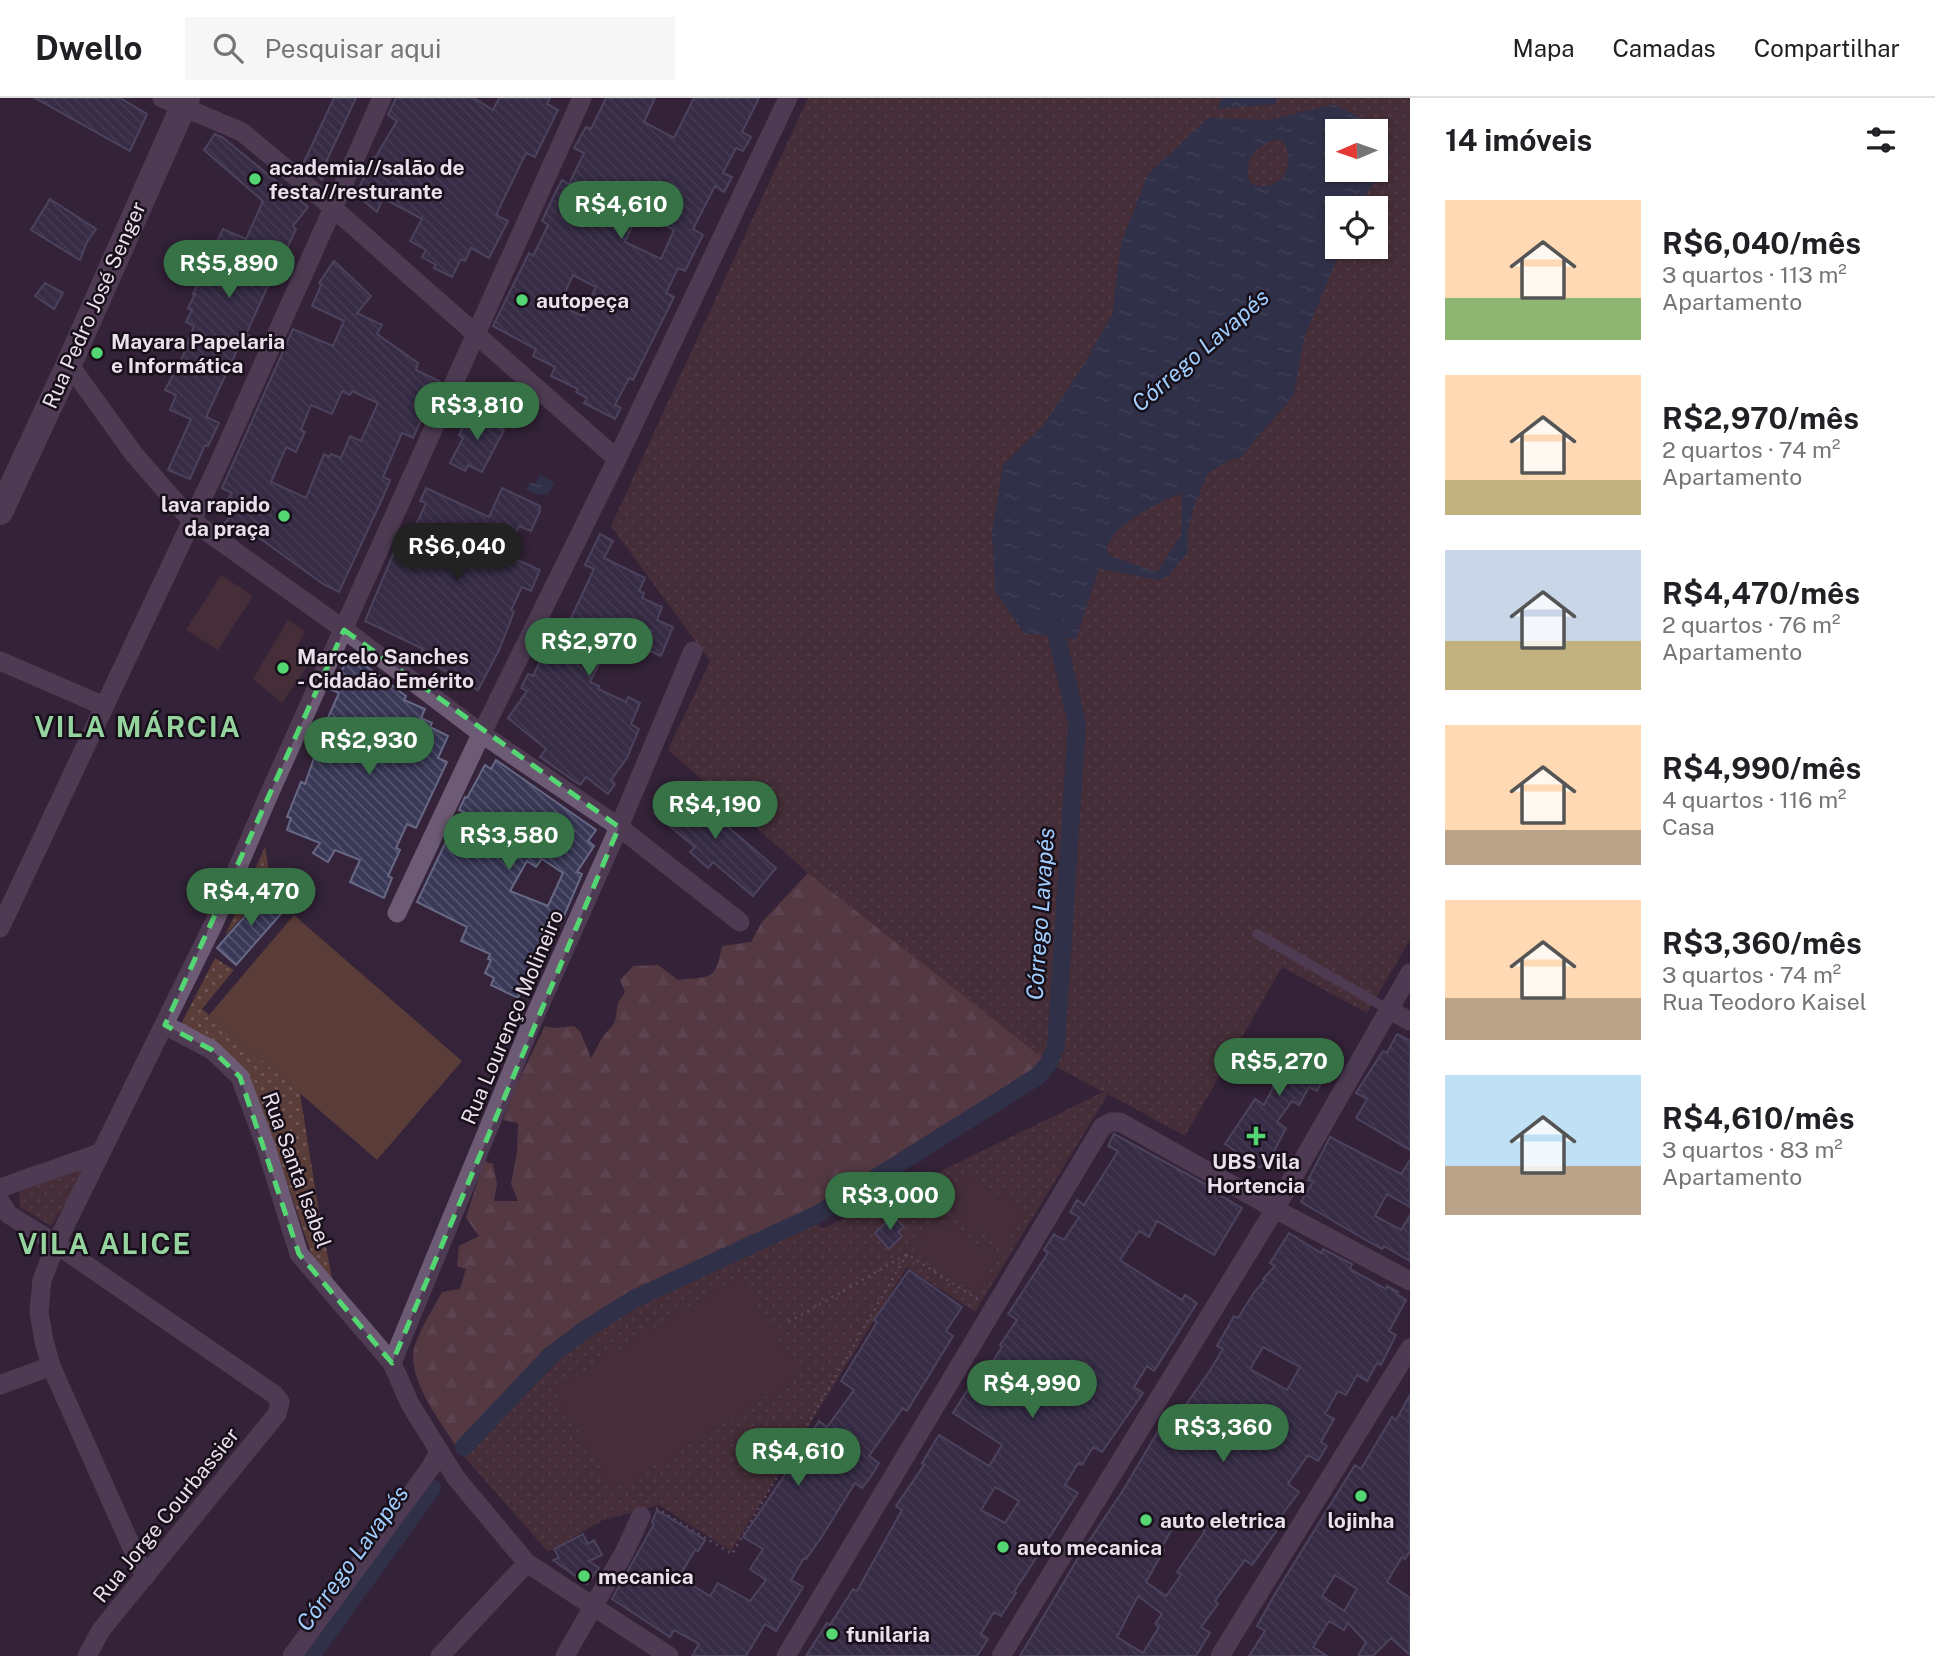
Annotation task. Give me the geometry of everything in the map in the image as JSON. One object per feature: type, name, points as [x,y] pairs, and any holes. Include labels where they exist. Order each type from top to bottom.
[{"type":"main road","name":"Rua Pedro José Senger","points":[[0,512],[69,364],[177,101]]},
{"type":"street","points":[[0,928],[191,520],[382,98]]},
{"type":"street","points":[[145,1577],[51,1366],[39,1312],[42,1280],[56,1244],[214,923],[260,813],[582,98]]},
{"type":"street","points":[[397,914],[788,98]]},
{"type":"street","points":[[177,101],[242,132],[332,207],[617,459]]},
{"type":"street","points":[[69,364],[133,453],[191,520],[344,629],[482,734],[619,827],[740,922]]},
{"type":"street","name":"Rua Lourenço Molineiro","points":[[392,1363],[530,1027],[619,827],[692,652]]},
{"type":"street","points":[[0,661],[104,706]]},
{"type":"street","points":[[1001,1656],[1275,1209],[1410,973]]},
{"type":"street","points":[[1389,1010],[1410,1021]]},
{"type":"street","name":"Rua Santa Isabel","points":[[165,1025],[212,1049],[240,1077],[265,1144],[299,1254],[392,1363],[410,1405],[456,1478],[527,1563],[669,1656]]},
{"type":"street","points":[[786,1656],[1102,1127],[1111,1122],[1121,1122],[1410,1281]]},
{"type":"street","points":[[0,1188],[100,1153]]},
{"type":"street","points":[[0,1201],[8,1214],[56,1244]]},
{"type":"street","name":"Rua Jorge Courbassier","points":[[56,1244],[275,1395],[280,1402],[277,1414],[101,1630],[87,1656]]},
{"type":"street","points":[[1220,1656],[1410,1348]]},
{"type":"street","points":[[0,1385],[51,1366]]},
{"type":"street","points":[[292,1656],[440,1456]]},
{"type":"street","points":[[565,1656],[625,1551],[641,1516]]},
{"type":"street","points":[[440,1656],[527,1563]]},
{"type":"lane","points":[[1257,934],[1389,1010]]},
{"type":"path","points":[[907,1254],[994,1310]]},
{"type":"path","points":[[789,1322],[907,1254]]},
{"type":"path","points":[[641,1516],[657,1507],[732,1554],[907,1254]]},
{"type":"highlighted area","points":[[344,630],[619,827],[392,1363],[299,1254],[240,1077],[212,1050],[165,1025]]},
{"type":"shaded area","points":[[808,98],[1410,98],[1410,940],[1367,1013],[1282,967],[1185,1136],[1108,1094],[975,1312],[907,1267],[731,1551],[659,1505],[603,1520],[548,1552],[460,1452],[550,1356],[586,1329],[634,1299],[812,1216],[822,1229],[1103,1092],[1049,1063],[808,873],[668,750],[710,661],[611,526]]},
{"type":"shaded area","points":[[221,575],[253,596],[218,650],[186,630]]},
{"type":"shaded area","name":"Marcelo Sanches - Cidadão Emérito","points":[[288,620],[305,631],[297,646],[314,656],[282,703],[253,679]]},
{"type":"shaded area","points":[[265,847],[271,884],[225,936]]},
{"type":"shaded area","points":[[294,915],[462,1061],[377,1160],[209,1015]]},
{"type":"shaded area","points":[[215,958],[234,970],[202,1009],[300,1093],[333,1283],[323,1275],[311,1253],[268,1127],[241,1072],[181,1024]]},
{"type":"shaded area","points":[[82,1168],[71,1195],[51,1226],[20,1207],[19,1192]]},
{"type":"shaded area","points":[[964,1173],[1025,1210],[1004,1246],[943,1209]]},
{"type":"shaded area","points":[[936,1218],[998,1258],[976,1293],[914,1252]]},
{"type":"shaded area","points":[[740,1276],[800,1376],[614,1490],[553,1390]]},
{"type":"green space","points":[[808,873],[1049,1063],[1038,1076],[818,1214],[634,1299],[586,1329],[550,1356],[460,1452],[435,1415],[420,1386],[413,1358],[415,1345],[442,1292],[460,1289],[466,1269],[457,1266],[459,1246],[479,1236],[466,1218],[484,1161],[493,1164],[497,1184],[494,1201],[518,1201],[511,1184],[517,1152],[518,1123],[503,1120],[514,1090],[545,1026],[574,1026],[580,1031],[591,1058],[615,1022],[618,1003],[625,992],[620,980],[633,966],[658,965],[678,980],[710,975],[717,966],[722,946],[751,942],[762,922]]},
{"type":"water","points":[[1222,98],[1276,98],[1276,104],[1217,109]]},
{"type":"water","points":[[1334,104],[1363,119],[1325,119],[1325,182],[1374,182],[1365,196],[1325,196],[1325,259],[1337,259],[1304,338],[1294,395],[1240,458],[1232,459],[1208,473],[1193,509],[1188,533],[1188,552],[1168,576],[1159,580],[1099,569],[1076,639],[1024,633],[995,591],[992,533],[1003,465],[1043,426],[1081,369],[1112,315],[1121,243],[1148,174],[1208,118],[1270,120]],"holes":[[[1282,140],[1287,149],[1284,175],[1270,185],[1251,184],[1248,170],[1252,156],[1261,146]],[[1179,494],[1182,497],[1181,535],[1157,572],[1111,556],[1107,552],[1109,543],[1124,525]]]},
{"type":"water","points":[[540,474],[554,483],[549,492],[542,495],[525,489],[530,483],[536,483]]},
{"type":"building","points":[[35,98],[120,98],[147,114],[130,151]]},
{"type":"building","points":[[334,98],[356,98],[326,162],[330,164],[322,180],[304,162]]},
{"type":"building","points":[[396,98],[474,98],[493,110],[499,98],[550,98],[547,104],[558,110],[535,157],[526,153],[496,215],[508,221],[489,258],[471,248],[465,261],[461,259],[452,277],[434,268],[436,265],[422,257],[426,250],[410,241],[422,219],[383,198],[377,212],[356,195],[373,157],[375,158],[397,121],[388,115]]},
{"type":"building","points":[[606,98],[655,98],[644,122],[674,138],[694,98],[759,98],[742,132],[751,137],[743,151],[736,148],[723,173],[732,177],[724,192],[715,186],[693,229],[703,235],[685,271],[678,268],[666,293],[674,297],[633,380],[629,378],[615,405],[621,408],[615,419],[584,403],[587,398],[576,392],[578,389],[551,376],[555,367],[533,356],[536,349],[493,326],[529,253],[533,256],[548,225],[542,221],[555,193],[562,180],[569,184],[584,153],[574,148],[586,127],[591,129]],"holes":[[[639,211],[674,230],[661,259],[625,242]],[[573,275],[596,287],[582,316],[559,305]]]},
{"type":"building","points":[[215,134],[308,207],[293,226],[296,229],[285,253],[294,257],[287,272],[277,268],[273,275],[246,334],[253,338],[248,350],[239,346],[206,417],[219,423],[208,446],[205,445],[190,479],[168,470],[191,419],[170,410],[176,395],[165,390],[183,356],[194,326],[186,322],[192,310],[188,308],[193,294],[223,229],[246,239],[263,201],[204,150]]},
{"type":"building","points":[[50,199],[96,229],[80,260],[31,230]]},
{"type":"building","points":[[334,261],[371,296],[357,313],[382,325],[377,334],[418,363],[416,370],[439,381],[413,438],[402,433],[383,477],[390,480],[339,592],[323,584],[240,524],[235,530],[225,523],[231,516],[220,509],[232,493],[222,488],[293,329],[333,346],[344,321],[312,306],[321,285],[319,283]],"holes":[[[342,391],[350,395],[352,391],[378,403],[361,441],[350,436],[341,458],[324,454],[306,498],[271,482],[286,447],[296,452],[305,432],[301,430],[311,405],[332,414]]]},
{"type":"building","points":[[45,283],[63,293],[54,309],[35,296]]},
{"type":"building","points":[[472,410],[485,417],[496,417],[500,428],[504,430],[482,472],[468,465],[465,471],[450,463],[463,438],[459,435]]},
{"type":"building","points":[[426,488],[489,517],[502,488],[540,506],[531,531],[519,526],[506,555],[540,570],[531,591],[522,587],[511,610],[514,612],[499,650],[478,690],[419,656],[423,649],[365,621],[397,545],[405,549],[426,503],[420,501]]},
{"type":"building","points":[[600,534],[613,541],[604,558],[645,578],[639,591],[644,593],[642,598],[662,607],[657,620],[673,627],[661,656],[645,649],[652,631],[627,620],[607,658],[603,656],[590,682],[599,686],[598,689],[626,702],[628,697],[640,703],[631,724],[639,729],[627,758],[611,780],[615,784],[608,794],[586,777],[580,785],[540,757],[546,749],[508,718],[527,691],[521,688],[528,674],[533,676],[544,653],[547,655],[558,632],[563,634],[573,614],[594,569],[585,565]]},
{"type":"building","points":[[350,654],[406,696],[404,700],[425,709],[421,718],[432,723],[430,727],[448,736],[438,758],[447,762],[416,828],[407,824],[396,848],[400,850],[388,876],[392,878],[384,898],[350,882],[360,860],[335,850],[328,862],[313,853],[320,843],[287,830],[291,818],[287,817],[301,782],[305,784],[314,758],[322,761],[336,724],[327,720],[339,693],[332,690]]},
{"type":"building","points":[[496,760],[596,830],[588,841],[594,846],[577,872],[582,874],[561,923],[551,919],[518,998],[491,985],[494,978],[485,973],[491,960],[488,959],[490,954],[461,941],[467,927],[417,902],[449,835],[457,839],[468,814],[459,810],[465,797],[467,798],[485,765],[491,769]],"holes":[[[542,859],[563,873],[548,906],[510,891],[527,861],[536,867]]]},
{"type":"building","points":[[678,784],[776,868],[753,896],[713,862],[708,868],[690,852],[695,847],[654,813]]},
{"type":"building","points":[[267,891],[286,908],[236,965],[217,948]]},
{"type":"building","points":[[1397,1034],[1410,1041],[1410,1150],[1356,1118],[1367,1099],[1356,1093],[1383,1051],[1387,1053]]},
{"type":"building","points":[[1303,1039],[1335,1057],[1317,1091],[1309,1087],[1299,1105],[1292,1101],[1277,1122],[1286,1128],[1273,1153],[1260,1168],[1225,1144],[1255,1099],[1264,1105],[1277,1080],[1256,1066],[1273,1040],[1295,1054]]},
{"type":"building","points":[[1114,1134],[1207,1185],[1206,1187],[1242,1208],[1214,1255],[1157,1221],[1149,1237],[1139,1231],[1120,1260],[1182,1300],[1185,1295],[1197,1303],[1154,1371],[1147,1366],[1134,1387],[1143,1393],[1102,1452],[1093,1447],[1082,1465],[1078,1463],[1065,1485],[1078,1493],[1001,1616],[994,1612],[981,1634],[988,1639],[977,1656],[806,1656],[853,1589],[857,1591],[902,1510],[896,1506],[924,1465],[922,1463],[939,1435],[989,1466],[1002,1445],[953,1413],[979,1372],[984,1375],[1002,1347],[1000,1345],[1017,1320],[1008,1314],[1048,1253],[1044,1250],[1054,1234],[1064,1240],[1079,1217],[1070,1212],[1077,1200],[1084,1205],[1118,1151],[1108,1146]],"holes":[[[995,1487],[1019,1501],[1005,1523],[981,1510]]]},
{"type":"building","points":[[1330,1137],[1401,1174],[1410,1160],[1410,1207],[1387,1194],[1375,1216],[1401,1230],[1410,1215],[1410,1261],[1384,1246],[1382,1249],[1301,1202],[1313,1182],[1308,1180]]},
{"type":"building","points":[[893,1216],[904,1227],[898,1232],[902,1236],[889,1249],[875,1233]]},
{"type":"building","points":[[1289,1233],[1321,1253],[1323,1249],[1352,1264],[1350,1269],[1386,1289],[1387,1286],[1398,1292],[1397,1294],[1406,1300],[1389,1331],[1396,1335],[1381,1365],[1377,1363],[1367,1381],[1357,1375],[1346,1395],[1338,1391],[1325,1414],[1334,1419],[1321,1442],[1327,1446],[1318,1461],[1308,1455],[1288,1484],[1299,1492],[1276,1523],[1280,1526],[1252,1565],[1245,1560],[1215,1601],[1218,1604],[1201,1627],[1210,1633],[1196,1656],[1020,1656],[1172,1408],[1180,1413],[1209,1372],[1223,1349],[1217,1346],[1234,1316],[1238,1318],[1265,1280],[1263,1279],[1275,1266],[1270,1263]],"holes":[[[1263,1347],[1300,1367],[1287,1390],[1250,1369]],[[1181,1514],[1205,1531],[1177,1572],[1181,1575],[1166,1596],[1146,1582],[1164,1550],[1161,1548]],[[1138,1596],[1162,1614],[1155,1624],[1159,1627],[1143,1653],[1117,1637]]]},
{"type":"building","points":[[909,1270],[962,1307],[946,1331],[953,1336],[907,1411],[903,1408],[869,1456],[879,1463],[872,1475],[862,1488],[855,1483],[821,1538],[806,1559],[804,1558],[791,1580],[803,1587],[776,1631],[765,1624],[746,1656],[692,1656],[699,1644],[674,1630],[670,1637],[612,1599],[654,1524],[652,1522],[657,1510],[705,1540],[698,1551],[695,1550],[679,1577],[710,1596],[718,1583],[750,1601],[766,1580],[750,1569],[763,1549],[743,1537],[796,1458],[798,1459],[816,1434],[812,1432],[819,1421],[827,1427],[854,1390],[841,1381],[877,1322],[874,1320]]},
{"type":"building","points":[[1410,1395],[1410,1551],[1405,1559],[1402,1557],[1387,1582],[1410,1598],[1410,1655],[1391,1638],[1373,1656],[1358,1656],[1366,1642],[1348,1623],[1344,1630],[1329,1621],[1313,1647],[1327,1656],[1249,1656],[1265,1631],[1257,1626],[1355,1465],[1361,1469],[1392,1417],[1396,1420]],"holes":[[[1335,1575],[1357,1589],[1344,1611],[1322,1596]]]},
{"type":"building","points":[[583,1534],[588,1544],[594,1540],[602,1555],[589,1561],[599,1568],[587,1584],[553,1560],[559,1558],[554,1549]]},
{"type":"waterway","name":"Córrego Lavapés","points":[[464,1447],[550,1356],[586,1329],[634,1299],[818,1214],[1038,1076],[1049,1063],[1056,1046],[1077,723],[1052,616]]},
{"type":"waterway","name":"Córrego Lavapés","points":[[311,1656],[432,1488]]},
{"type":"place","name":"academia//salão de festa//resturante","points":[[255,179]]},
{"type":"place","name":"autopeça","points":[[522,300]]},
{"type":"place","name":"Mayara Papelaria e Informática","points":[[97,353]]},
{"type":"place","name":"lava rapido da praça","points":[[284,516]]},
{"type":"place","name":"Marcelo Sanches - Cidadão Emérito","points":[[283,668]]},
{"type":"place","name":"UBS Vila Hortencia","points":[[1256,1136]]},
{"type":"place","name":"lojinha","points":[[1361,1496]]},
{"type":"place","name":"auto eletrica","points":[[1146,1520]]},
{"type":"place","name":"auto mecanica","points":[[1003,1547]]},
{"type":"place","name":"mecanica","points":[[584,1576]]},
{"type":"place","name":"funilaria","points":[[832,1634]]},
{"type":"district","name":"VILA MÁRCIA","points":[[138,726]]},
{"type":"district","name":"VILA ALICE","points":[[105,1243]]}]
